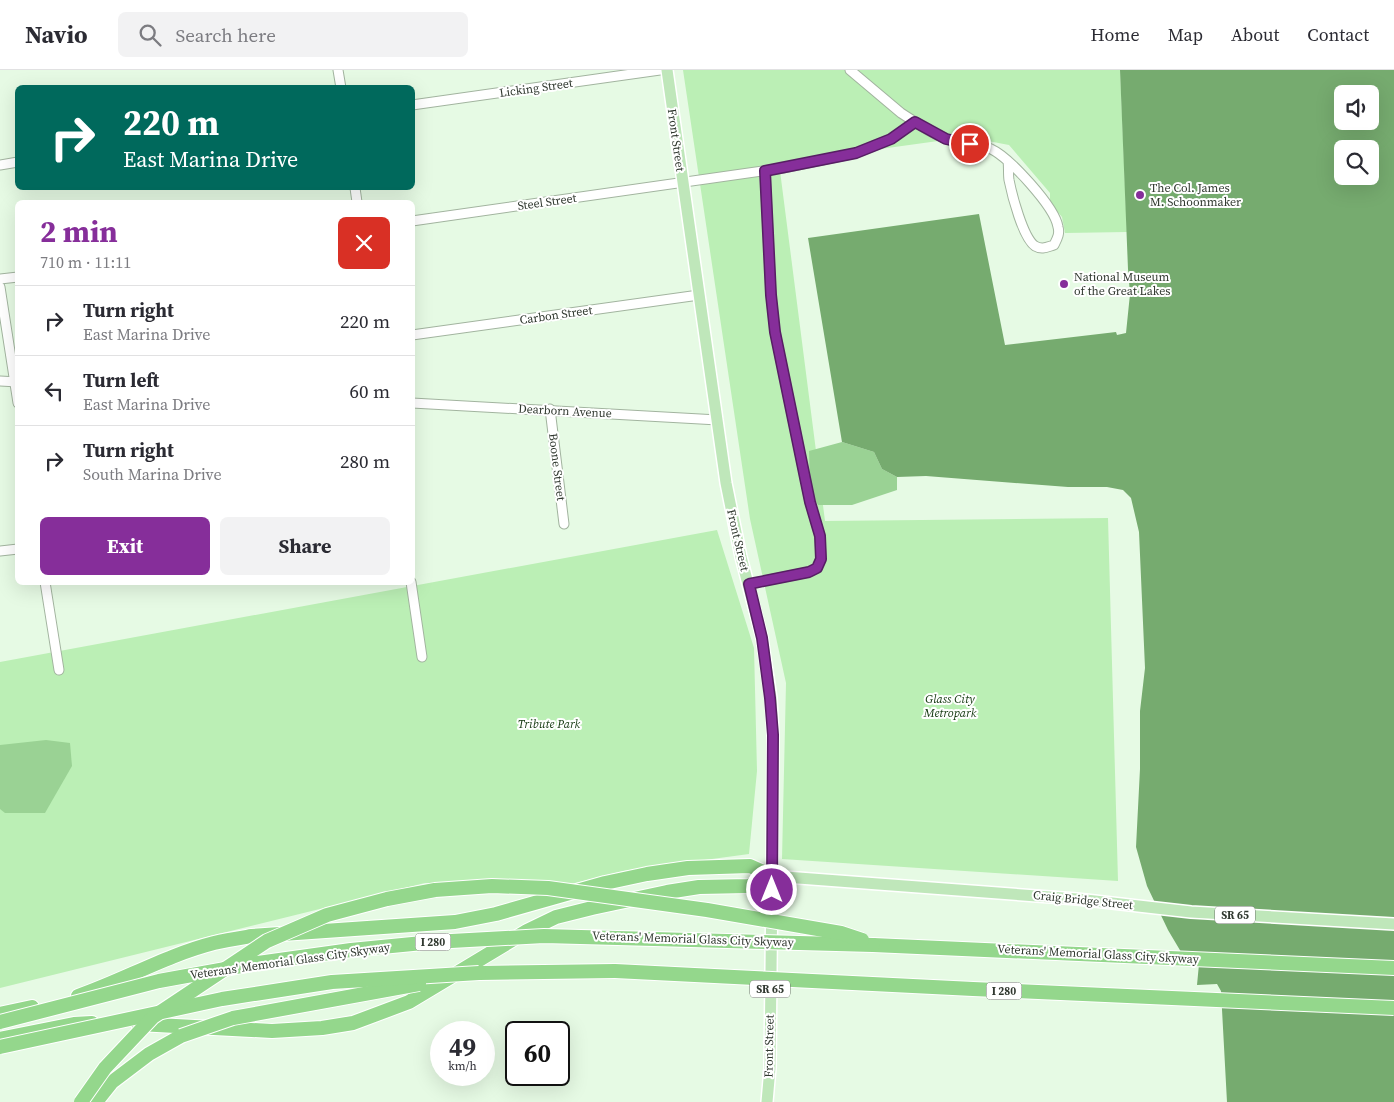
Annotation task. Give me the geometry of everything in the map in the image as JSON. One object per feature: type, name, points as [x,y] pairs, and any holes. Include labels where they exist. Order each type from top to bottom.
[{"type":"highway","points":[[0,1014],[77,996],[183,953],[232,939],[455,922],[496,914],[612,882],[647,874],[688,868],[750,866],[772,876]]},
{"type":"highway","points":[[0,1039],[74,1024],[94,1022],[272,1031],[314,1029],[353,1022],[409,1002],[527,931],[556,917],[684,889],[749,886],[772,876]]},
{"type":"highway","points":[[81,1102],[105,1068],[153,1017],[267,941],[327,915],[387,899],[435,890],[492,886],[548,888],[736,914],[841,933],[873,944]]},
{"type":"highway","name":"Veterans' Memorial Glass City Skyway","points":[[0,1022],[159,981],[267,962],[351,950],[424,943],[553,936],[873,944],[1394,968]]},
{"type":"highway","name":"I 280","points":[[0,1047],[222,999],[322,983],[479,973],[615,971],[983,990],[1394,1008]]},
{"type":"highway","points":[[96,1102],[112,1082],[149,1054],[181,1036],[233,1018],[479,973]]},
{"type":"main road","name":"Front Street","points":[[667,70],[726,483],[741,557],[762,638],[770,698],[773,735],[772,876],[770,1068],[767,1102]]},
{"type":"main road","name":"Craig Bridge Street","points":[[772,876],[1077,899],[1191,912],[1394,924]]},
{"type":"street","points":[[338,70],[340,85]]},
{"type":"street","name":"Licking Street","points":[[415,105],[660,70]]},
{"type":"street","points":[[850,70],[901,113],[915,122],[946,139],[991,149],[1008,161],[1043,198],[1050,209],[1058,227],[1058,237],[1054,245],[1044,248],[1035,246],[1028,238],[1009,179],[1008,161]]},
{"type":"street","name":"Steel Street","points":[[415,221],[765,171],[856,153],[891,139],[915,122]]},
{"type":"street","points":[[0,165],[15,162]]},
{"type":"street","points":[[749,584],[809,572],[817,568],[821,559],[820,536],[808,493],[775,332],[771,295],[765,171]]},
{"type":"street","points":[[0,279],[15,277]]},
{"type":"street","points":[[0,287],[15,375]]},
{"type":"street","name":"Carbon Street","points":[[415,335],[699,295]]},
{"type":"street","points":[[0,380],[15,381]]},
{"type":"street","name":"Dearborn Avenue","points":[[415,403],[550,409],[718,420]]},
{"type":"street","name":"Boone Street","points":[[550,409],[564,524]]},
{"type":"street","points":[[0,551],[15,549]]},
{"type":"street","points":[[45,585],[59,670]]},
{"type":"street","points":[[411,585],[422,657]]},
{"type":"green space","name":"Glass City Metropark","points":[[683,70],[1120,70],[1127,232],[1065,233],[1062,217],[1050,203],[1050,193],[1009,145],[967,137],[779,163],[825,521],[1108,518],[1118,881],[782,859],[786,683],[750,519]]},
{"type":"green space","name":"Tribute Park","points":[[717,530],[754,648],[757,771],[749,854],[623,871],[567,885],[425,883],[0,988],[0,662]]},
{"type":"shaded area","points":[[1120,70],[1394,70],[1394,1102],[1227,1102],[1221,991],[1217,984],[1197,985],[1199,964],[1184,957],[1168,930],[1147,886],[1136,847],[1140,769],[1140,711],[1145,668],[1139,532],[1131,498],[1123,490],[1107,487],[1068,487],[926,476],[897,477],[882,469],[874,452],[842,442],[808,238],[979,214],[1005,345],[1116,332],[1117,335],[1126,333],[1130,294]]},
{"type":"shaded area","points":[[842,442],[874,452],[882,469],[897,477],[897,490],[852,505],[818,505],[810,490],[809,451]]},
{"type":"shaded area","points":[[46,740],[70,743],[72,766],[45,813],[5,813],[0,809],[0,745]]},
{"type":"place","name":"The Col. James M. Schoonmaker","points":[[1140,195]]},
{"type":"place","name":"National Museum of the Great Lakes","points":[[1064,284]]},
{"type":"route","points":[[772,890],[773,735],[762,638],[749,584],[809,572],[817,568],[821,559],[820,536],[810,502],[775,332],[771,295],[765,171],[856,153],[891,139],[915,122],[946,139],[970,144]]}]
